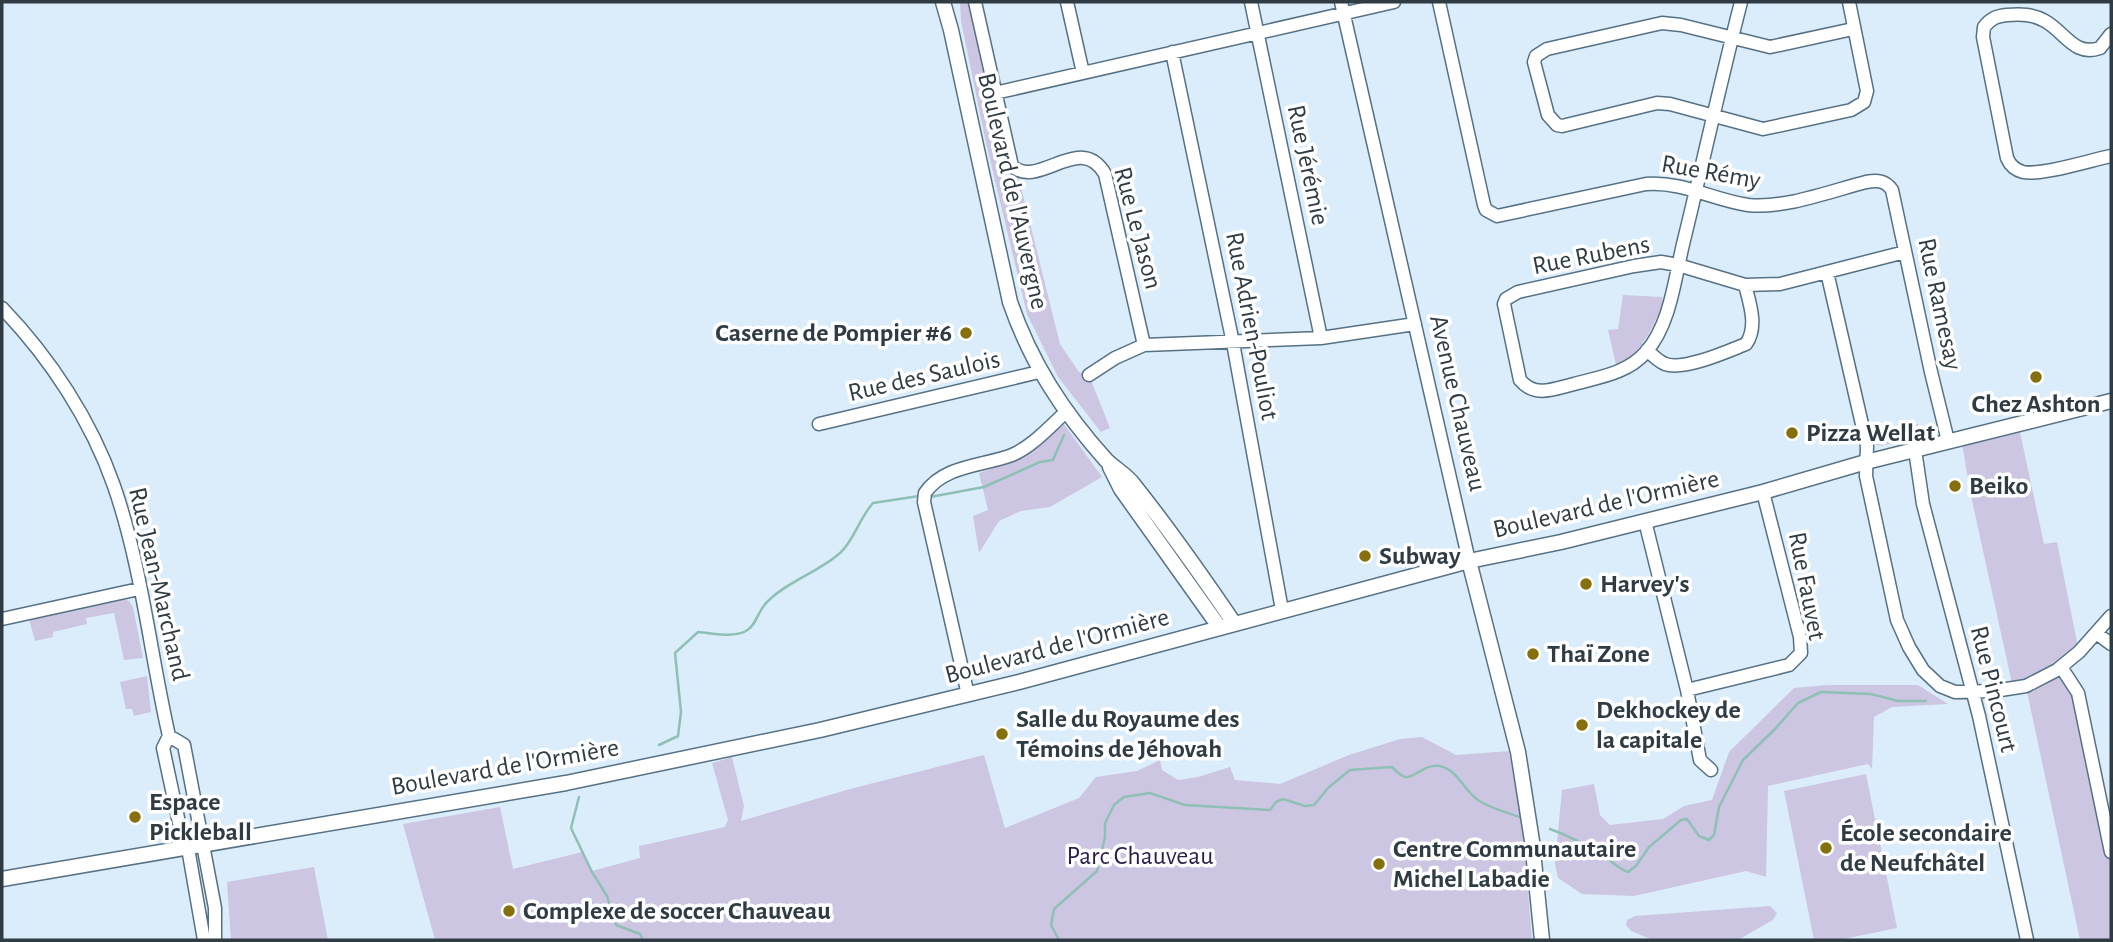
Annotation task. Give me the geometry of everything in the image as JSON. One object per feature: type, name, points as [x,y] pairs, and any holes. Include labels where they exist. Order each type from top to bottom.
[{"type":"main road","name":"Boulevard de l'Auvergne","points":[[943,2],[1010,302],[1039,372],[1108,462],[1132,481],[1227,626]]},
{"type":"main road","name":"Boulevard de l'Auvergne","points":[[949,2],[951,30]]},
{"type":"main road","name":"Boulevard de l'Ormière","points":[[2,879],[566,783],[820,730],[968,695],[1469,561],[1763,492],[1866,462],[2111,401]]},
{"type":"main road","name":"Avenue Chauveau","points":[[1469,561],[1518,752],[1532,841],[1542,940]]},
{"type":"street","points":[[975,2],[995,93],[1258,32],[1342,7],[1394,2]]},
{"type":"street","points":[[1067,2],[1083,73]]},
{"type":"street","name":"Rue Jérémie","points":[[1251,2],[1321,338]]},
{"type":"street","name":"Rue Rémy","points":[[1439,2],[1484,205],[1492,214],[1503,216],[1646,184],[1660,183],[1736,203],[1773,205],[1866,182],[1881,181]]},
{"type":"street","points":[[1741,2],[1664,322],[1647,350],[1664,363],[1673,366],[1692,363],[1746,344],[1752,329],[1751,305],[1745,285]]},
{"type":"street","points":[[1849,2],[1867,91],[1864,102],[1859,107],[1763,129],[1657,103],[1557,125],[1548,115],[1534,62],[1536,56],[1547,50],[1662,23],[1681,25],[1770,47],[1853,29]]},
{"type":"street","name":"Avenue Chauveau","points":[[1342,7],[1469,561]]},
{"type":"street","points":[[2111,34],[2100,48],[2083,50],[2075,47],[2043,20],[2020,14],[1995,17],[1984,27],[1983,37],[2007,158],[2011,166],[2032,173],[2111,156]]},
{"type":"street","name":"Rue Adrien-Pouliot","points":[[1172,52],[1233,343],[1282,610]]},
{"type":"street","name":"Rue Le Jason","points":[[995,93],[1009,160],[1017,170],[1031,172],[1080,158],[1089,158],[1105,174],[1144,345]]},
{"type":"street","name":"Rue Ramesay","points":[[1881,181],[1892,190],[1948,441]]},
{"type":"street","name":"Rue Rubens","points":[[1647,350],[1636,362],[1608,375],[1534,392],[1520,380],[1504,304],[1511,295],[1518,292],[1661,262],[1745,285],[1780,284],[1905,252]]},
{"type":"street","points":[[1827,272],[1867,446],[1866,476],[1897,620],[1923,670],[1940,686],[1955,692],[2026,686],[2061,667],[2111,616]]},
{"type":"street","name":"Rue Jean-Marchand","points":[[2,308],[50,365],[90,430],[114,486],[127,529],[169,736],[163,748],[181,832],[187,847],[204,940]]},
{"type":"street","points":[[1089,375],[1115,358],[1144,345],[1321,338],[1415,324]]},
{"type":"street","name":"Rue des Saulois","points":[[819,424],[1039,372]]},
{"type":"street","points":[[968,695],[925,497],[941,476],[1013,454],[1028,446],[1067,411]]},
{"type":"street","name":"Rue Pincourt","points":[[1915,450],[1923,504],[1972,692],[2027,940]]},
{"type":"street","name":"Rue Fauvet","points":[[1687,691],[1789,665],[1801,653],[1800,636],[1763,492]]},
{"type":"street","points":[[1645,521],[1687,691],[1700,760],[1712,770]]},
{"type":"street","points":[[2,619],[139,589]]},
{"type":"street","points":[[2096,633],[2111,644]]},
{"type":"street","points":[[2061,667],[2078,693],[2111,852]]},
{"type":"street","name":"Rue Jean-Marchand","points":[[169,736],[184,746],[215,908],[215,940]]},
{"type":"green space","points":[[960,2],[975,2],[1060,344],[1079,372],[1089,375],[1110,428],[1101,432],[1058,377],[1027,314],[986,143],[961,21]]},
{"type":"green space","points":[[1623,295],[1662,297],[1663,302],[1645,339],[1617,369],[1608,330],[1618,329]]},
{"type":"green space","points":[[1061,420],[1102,477],[1050,507],[1021,511],[999,521],[979,553],[973,516],[988,510],[979,473],[1014,457]]},
{"type":"green space","points":[[2018,423],[2044,544],[2057,542],[2079,652],[2067,662],[2111,845],[2111,940],[2080,940],[2026,687],[2013,688],[1971,496],[1961,438]]},
{"type":"green space","points":[[1918,424],[1921,435],[1881,446],[1873,444],[1870,433],[1880,431],[1881,436],[1890,435],[1890,432]]},
{"type":"green space","points":[[122,599],[129,601],[133,607],[143,658],[124,660],[114,613],[86,618],[87,624],[53,632],[53,637],[35,641],[29,619]]},
{"type":"green space","points":[[147,676],[151,712],[134,716],[132,709],[126,709],[120,682]]},
{"type":"green space","points":[[1827,685],[1918,685],[1948,704],[1892,707],[1874,717],[1872,769],[1868,764],[1768,786],[1766,877],[1746,871],[1634,896],[1582,894],[1558,878],[1555,864],[1562,790],[1594,784],[1600,815],[1610,825],[1663,819],[1684,806],[1712,800],[1729,752],[1794,688]]},
{"type":"green space","name":"Parc Chauveau","points":[[1422,737],[1456,755],[1509,751],[1523,833],[1532,940],[435,940],[403,824],[500,807],[513,869],[582,852],[592,871],[640,858],[639,846],[725,827],[728,820],[712,763],[732,757],[744,806],[741,821],[850,789],[984,755],[1005,828],[1079,798],[1096,777],[1137,771],[1160,760],[1162,770],[1178,780],[1230,767],[1235,780],[1280,784],[1349,755],[1400,739]]},
{"type":"green space","points":[[1866,774],[1897,928],[1839,940],[1814,940],[1784,791]]},
{"type":"green space","points":[[314,867],[328,940],[231,940],[227,882]]},
{"type":"green space","points":[[1770,906],[1777,913],[1773,920],[1738,940],[1653,940],[1631,931],[1626,925],[1627,920],[1635,916]]},
{"type":"waterway","points":[[930,497],[984,487],[1040,462],[1053,460],[1064,435]]},
{"type":"waterway","points":[[659,745],[678,736],[681,712],[675,653],[698,632],[729,635],[746,631],[753,625],[764,605],[776,594],[840,553],[873,503],[919,496]]},
{"type":"waterway","points":[[1550,829],[1585,845],[1628,872],[1636,866],[1649,847],[1681,820],[1687,819],[1699,836],[1709,840],[1714,835],[1719,807],[1743,760],[1798,703],[1821,692],[1871,694],[1898,701],[1926,701]]},
{"type":"waterway","points":[[1059,940],[1051,925],[1054,909],[1097,871],[1105,837],[1105,823],[1114,805],[1124,797],[1150,793],[1185,805],[1270,810],[1276,802],[1283,799],[1305,806],[1314,805],[1328,788],[1350,770],[1392,767],[1408,777],[1440,766],[1452,772],[1481,802],[1522,818]]},
{"type":"waterway","points":[[579,797],[571,828],[607,896],[616,925],[640,934],[643,940]]},
{"type":"place","name":"Caserne de Pompier #6","points":[[966,333]]},
{"type":"place","name":"Chez Ashton","points":[[2036,377]]},
{"type":"place","name":"Pizza Wellat","points":[[1792,433]]},
{"type":"place","name":"Beiko","points":[[1955,486]]},
{"type":"place","name":"Subway","points":[[1365,556]]},
{"type":"place","name":"Harvey's","points":[[1586,584]]},
{"type":"place","name":"Thaï Zone","points":[[1533,654]]},
{"type":"place","name":"Dekhockey de la capitale","points":[[1582,725]]},
{"type":"place","name":"Salle du Royaume des Témoins de Jéhovah","points":[[1002,734]]},
{"type":"place","name":"Espace Pickleball","points":[[135,817]]},
{"type":"place","name":"École secondaire de Neufchâtel","points":[[1826,848]]},
{"type":"place","name":"Centre Communautaire Michel Labadie","points":[[1379,864]]},
{"type":"place","name":"Complexe de soccer Chauveau","points":[[509,911]]}]
